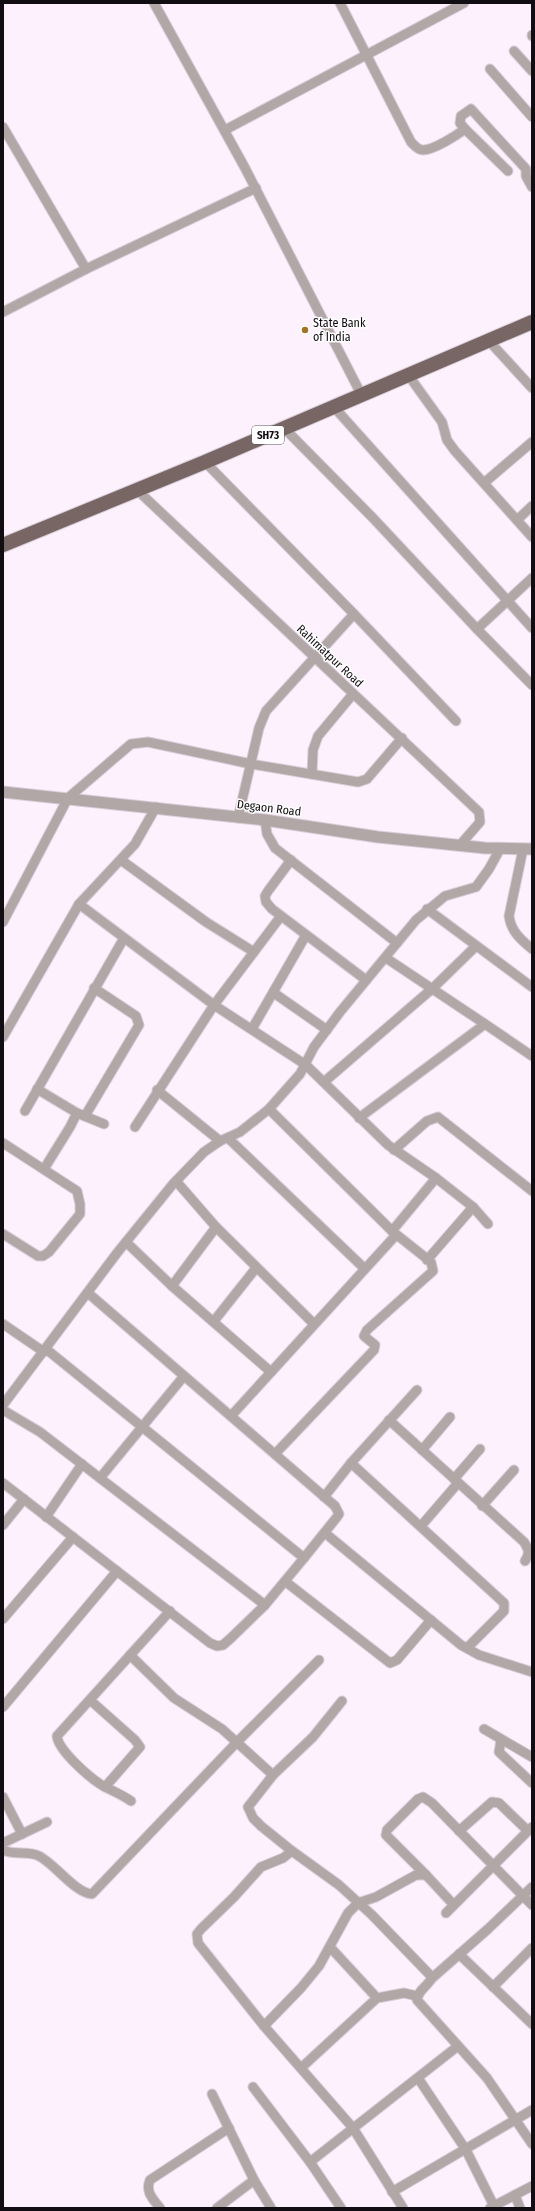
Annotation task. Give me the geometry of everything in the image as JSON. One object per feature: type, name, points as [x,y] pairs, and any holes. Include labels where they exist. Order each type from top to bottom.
[{"type":"main road","name":"SH73","points":[[3,544],[205,462],[361,394],[409,376],[532,322]]},
{"type":"street","points":[[340,3],[411,142],[422,150],[430,149],[466,129]]},
{"type":"street","points":[[225,130],[464,3]]},
{"type":"street","points":[[157,5],[256,188],[361,394]]},
{"type":"street","points":[[514,51],[532,71]]},
{"type":"street","points":[[490,69],[532,117]]},
{"type":"street","points":[[508,171],[460,123],[461,116],[472,109],[529,166],[526,176],[532,187]]},
{"type":"street","points":[[3,127],[86,270]]},
{"type":"street","points":[[3,312],[256,188]]},
{"type":"street","points":[[489,341],[532,388]]},
{"type":"street","points":[[409,376],[442,422],[447,440],[454,451],[532,537]]},
{"type":"street","points":[[334,406],[532,628]]},
{"type":"street","points":[[284,428],[372,517],[477,629],[532,685]]},
{"type":"street","points":[[484,483],[532,442]]},
{"type":"street","points":[[205,462],[354,614],[456,721]]},
{"type":"street","name":"Rahimatpur Road","points":[[136,489],[479,812],[480,822],[460,845]]},
{"type":"street","points":[[517,520],[532,506]]},
{"type":"street","points":[[477,629],[532,578]]},
{"type":"street","points":[[238,818],[259,728],[266,711],[354,614]]},
{"type":"street","points":[[312,774],[313,750],[318,736],[353,694]]},
{"type":"street","points":[[3,922],[68,798],[131,744],[137,742],[148,742],[251,764],[363,781],[402,738]]},
{"type":"street","name":"Degaon Road","points":[[3,793],[156,807],[238,818],[265,820],[378,837],[500,849],[527,849]]},
{"type":"street","points":[[3,1037],[79,904],[135,844],[156,807]]},
{"type":"street","points":[[265,820],[267,834],[270,841],[397,943]]},
{"type":"street","points":[[3,1405],[126,1242],[176,1181],[204,1152],[269,1109],[285,1092],[306,1064],[314,1047],[366,980],[427,909],[445,896],[476,887],[483,879],[500,849]]},
{"type":"street","points":[[527,849],[510,916],[510,924],[517,936],[532,949]]},
{"type":"street","points":[[121,860],[206,922],[254,952]]},
{"type":"street","points":[[292,860],[265,896],[266,902],[281,916],[366,980]]},
{"type":"street","points":[[79,904],[214,1005],[306,1064],[359,1118],[394,1150],[436,1178],[473,1207],[488,1224]]},
{"type":"street","points":[[427,909],[532,987]]},
{"type":"street","points":[[135,1127],[157,1090],[214,1005],[281,916]]},
{"type":"street","points":[[252,1029],[274,992],[287,965],[306,935]]},
{"type":"street","points":[[24,1111],[124,938]]},
{"type":"street","points":[[324,1082],[433,988],[476,946]]},
{"type":"street","points":[[386,958],[433,988],[532,1056]]},
{"type":"street","points":[[44,1169],[70,1127],[81,1114],[139,1025],[136,1016],[94,988]]},
{"type":"street","points":[[274,992],[327,1030]]},
{"type":"street","points":[[359,1118],[485,1024]]},
{"type":"street","points":[[37,1089],[81,1114],[104,1124]]},
{"type":"street","points":[[157,1090],[224,1139],[364,1268]]},
{"type":"street","points":[[269,1109],[394,1233],[433,1265],[433,1271],[364,1333],[364,1336],[375,1346],[374,1350],[275,1454]]},
{"type":"street","points":[[394,1150],[427,1121],[438,1117],[532,1191]]},
{"type":"street","points":[[3,1143],[77,1191],[80,1204],[80,1214],[49,1252],[43,1256],[38,1256],[3,1234]]},
{"type":"street","points":[[231,1416],[364,1268],[394,1233],[436,1178]]},
{"type":"street","points":[[176,1181],[216,1227],[314,1324]]},
{"type":"street","points":[[427,1260],[473,1207]]},
{"type":"street","points":[[172,1286],[216,1227]]},
{"type":"street","points":[[126,1242],[172,1286],[271,1372]]},
{"type":"street","points":[[214,1321],[256,1268]]},
{"type":"street","points":[[3,1483],[217,1646],[224,1645],[265,1605],[286,1582],[339,1514],[335,1506],[88,1293]]},
{"type":"street","points":[[3,1324],[45,1351],[143,1426],[304,1558]]},
{"type":"street","points":[[100,1478],[184,1376]]},
{"type":"street","points":[[324,1497],[351,1463],[417,1390]]},
{"type":"street","points":[[3,1410],[40,1432],[265,1605]]},
{"type":"street","points":[[422,1450],[450,1417]]},
{"type":"street","points":[[389,1420],[482,1506],[524,1542],[529,1550],[529,1555],[525,1561]]},
{"type":"street","points":[[421,1526],[480,1449]]},
{"type":"street","points":[[351,1463],[504,1603],[504,1611],[467,1648]]},
{"type":"street","points":[[46,1517],[82,1464]]},
{"type":"street","points":[[482,1506],[514,1470]]},
{"type":"street","points":[[3,1525],[24,1499]]},
{"type":"street","points":[[325,1533],[467,1648],[479,1655],[532,1672]]},
{"type":"street","points":[[3,1619],[73,1537]]},
{"type":"street","points":[[3,1707],[117,1570]]},
{"type":"street","points":[[286,1582],[390,1663],[397,1660],[431,1620]]},
{"type":"street","points":[[131,1801],[105,1787],[62,1749],[57,1742],[57,1736],[60,1730],[90,1700],[170,1611]]},
{"type":"street","points":[[130,1655],[174,1698],[238,1741],[273,1775]]},
{"type":"street","points":[[3,1850],[13,1854],[30,1853],[39,1856],[82,1891],[92,1894],[238,1741],[319,1660]]},
{"type":"street","points":[[90,1700],[135,1740],[140,1747],[105,1787]]},
{"type":"street","points":[[342,1701],[313,1736],[273,1775],[248,1807],[249,1812],[261,1826],[292,1851],[339,1885],[372,1914],[431,1979]]},
{"type":"street","points":[[484,1729],[500,1740],[532,1757]]},
{"type":"street","points":[[500,1740],[499,1752],[532,1783]]},
{"type":"street","points":[[3,1797],[22,1834]]},
{"type":"street","points":[[453,1904],[426,1875],[388,1839],[387,1830],[418,1799],[423,1797],[432,1803],[532,1905]]},
{"type":"street","points":[[446,1913],[453,1904],[494,1866],[530,1829],[499,1803],[492,1802],[459,1831]]},
{"type":"street","points":[[3,1843],[47,1822]]},
{"type":"street","points":[[292,1851],[283,1858],[261,1867],[197,1934],[198,1943],[202,1950],[264,2026],[353,2128],[403,2208]]},
{"type":"street","points":[[264,2026],[301,1988],[319,1966],[348,1913],[358,1903],[376,1897],[416,1875],[426,1875]]},
{"type":"street","points":[[418,1996],[431,1979],[523,1897],[532,1887]]},
{"type":"street","points":[[330,1947],[377,1998]]},
{"type":"street","points":[[493,1987],[532,1948]]},
{"type":"street","points":[[459,1954],[532,2024]]},
{"type":"street","points":[[301,2068],[377,1998],[404,1993],[418,1996]]},
{"type":"street","points":[[418,1996],[420,2004],[486,2078],[532,2144]]},
{"type":"street","points":[[310,2162],[458,2046]]},
{"type":"street","points":[[418,2078],[466,2150],[492,2207],[532,2186]]},
{"type":"street","points":[[253,2088],[310,2162],[341,2208]]},
{"type":"street","points":[[212,2094],[254,2180],[271,2208]]},
{"type":"street","points":[[392,2192],[516,2121],[532,2110]]},
{"type":"street","points":[[160,2208],[148,2193],[150,2180],[229,2128]]},
{"type":"street","points":[[217,2208],[254,2180]]},
{"type":"street","points":[[515,2195],[520,2208]]},
{"type":"place","name":"State Bank of India","points":[[305,330]]}]
